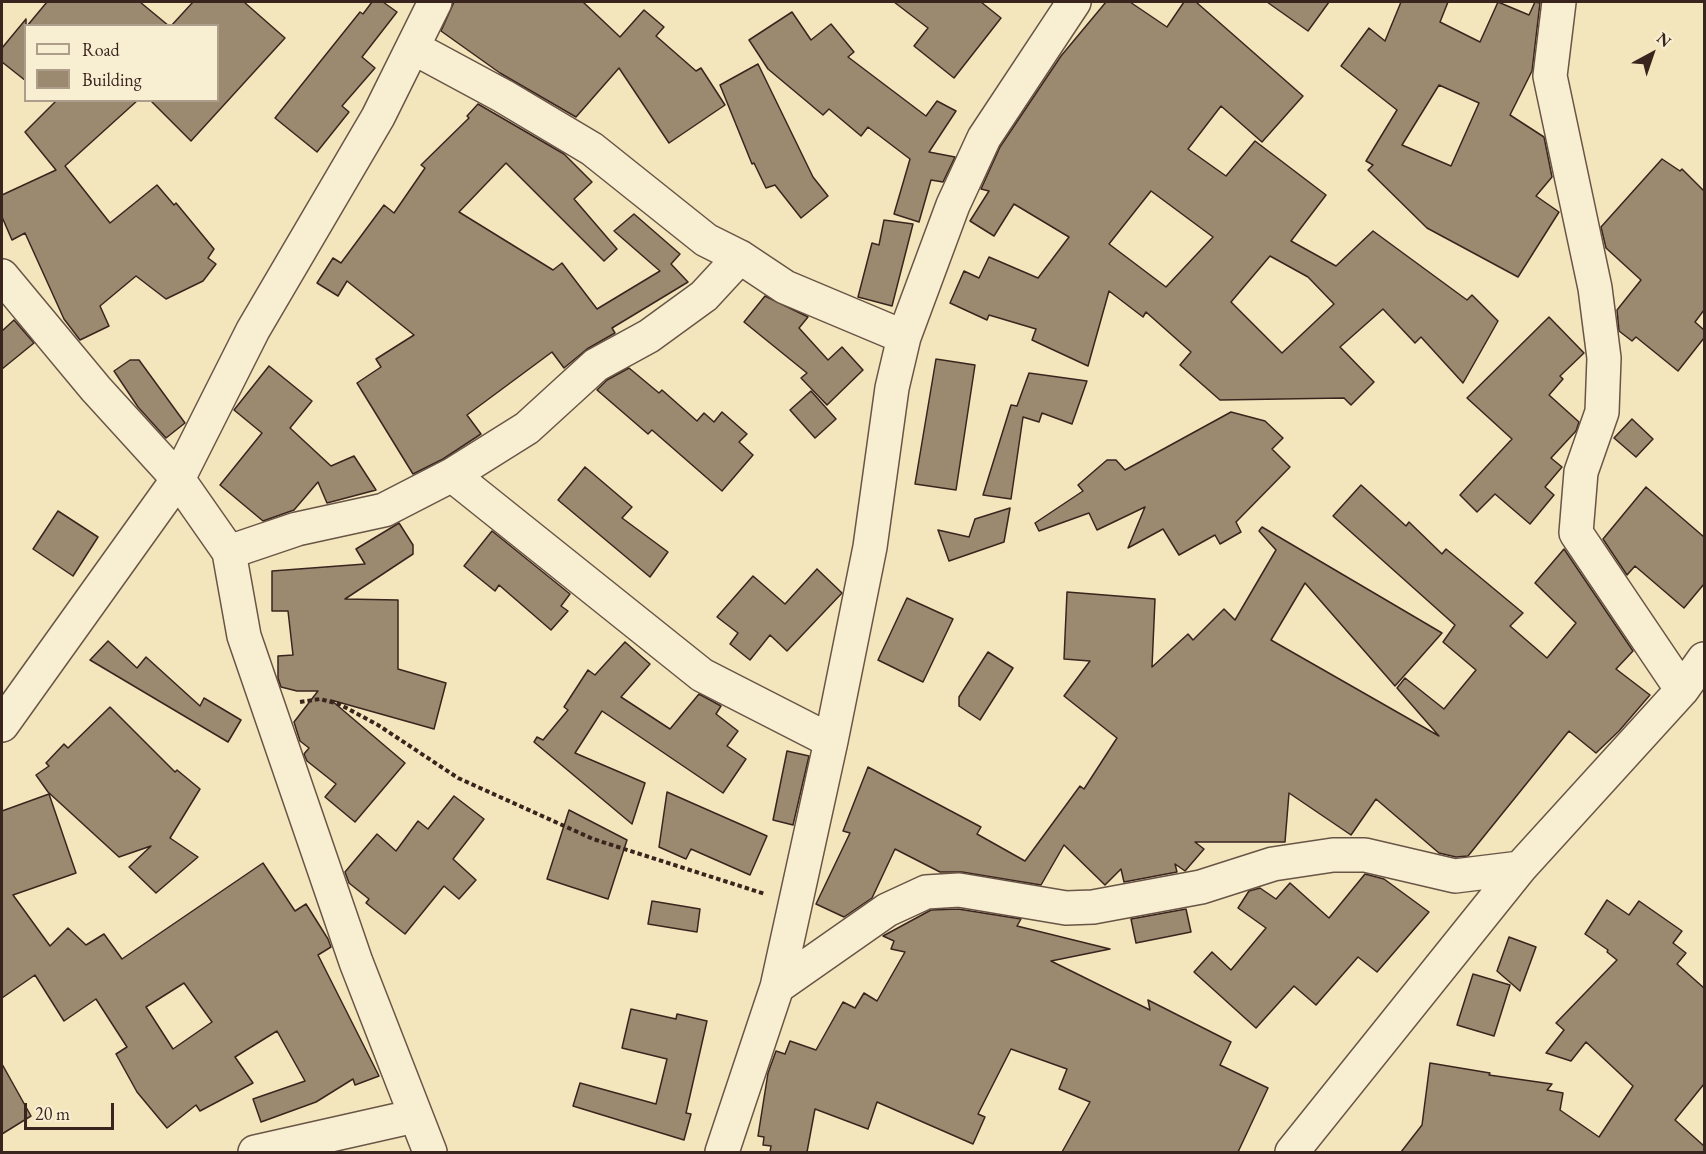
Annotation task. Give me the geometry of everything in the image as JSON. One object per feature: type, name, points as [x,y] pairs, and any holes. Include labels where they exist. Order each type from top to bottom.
[{"type":"street","points":[[2,725],[178,479],[253,330],[378,117],[435,2]]},
{"type":"street","points":[[722,1152],[777,987],[831,741],[870,547],[892,388],[904,338],[953,206],[984,138],[1074,2]]},
{"type":"street","points":[[1559,2],[1550,76],[1594,288],[1604,358],[1602,412],[1581,472],[1576,533],[1682,690]]},
{"type":"street","points":[[414,48],[503,96],[592,150],[706,240],[740,256],[785,287],[904,338]]},
{"type":"street","points":[[229,552],[297,529],[384,510],[452,475],[526,428],[596,365],[650,336],[704,296],[740,256]]},
{"type":"street","points":[[2,276],[96,389],[178,479],[229,552],[244,636],[356,962],[430,1152]]},
{"type":"street","points":[[452,475],[702,675],[831,741]]},
{"type":"street","points":[[1292,1152],[1520,868],[1682,690],[1704,659]]},
{"type":"street","points":[[777,987],[887,910],[926,892],[959,890],[1075,908],[1093,907],[1201,887],[1273,864],[1333,855],[1365,855],[1455,876],[1520,868]]},
{"type":"street","points":[[255,1152],[415,1116]]},
{"type":"path","points":[[269,705],[329,701],[378,725],[458,778],[593,839],[794,903]]},
{"type":"building","points":[[47,2],[140,2],[167,24],[29,24]]},
{"type":"building","points":[[193,2],[244,2],[285,38],[191,141],[152,102],[219,102],[219,24],[173,24]]},
{"type":"building","points":[[372,2],[383,2],[397,12],[362,57],[375,68],[342,106],[349,112],[317,152],[275,118],[360,12],[363,14]]},
{"type":"building","points":[[454,2],[583,2],[620,37],[644,10],[664,27],[656,36],[696,71],[701,68],[725,105],[669,143],[619,68],[576,117],[500,73],[441,31]]},
{"type":"building","points":[[894,2],[981,2],[1001,18],[954,78],[914,46],[928,28]]},
{"type":"building","points":[[1106,2],[1130,2],[1167,27],[1184,2],[1196,2],[1303,96],[1262,142],[1221,106],[1188,149],[1226,176],[1255,141],[1326,195],[1291,241],[1336,266],[1373,231],[1467,300],[1472,295],[1498,321],[1463,383],[1421,337],[1415,343],[1383,309],[1340,347],[1374,382],[1351,405],[1344,398],[1220,400],[1180,365],[1191,352],[1146,312],[1143,317],[1109,291],[1088,366],[1032,340],[1036,329],[989,315],[987,320],[950,303],[964,271],[979,278],[989,257],[1038,278],[1069,237],[1014,204],[994,236],[970,221],[989,191],[981,189],[1000,147],[1061,56]],"holes":[[[1151,191],[1213,237],[1166,287],[1109,244]],[[1270,256],[1308,277],[1334,304],[1282,353],[1231,302]]]},
{"type":"building","points":[[1267,2],[1329,2],[1308,31]]},
{"type":"building","points":[[1401,2],[1448,2],[1440,22],[1480,42],[1498,2],[1529,15],[1535,2],[1540,3],[1532,71],[1510,115],[1544,137],[1552,177],[1536,196],[1559,212],[1518,277],[1427,228],[1368,170],[1373,165],[1366,161],[1397,110],[1341,66],[1369,28],[1385,41]],"holes":[[[1439,85],[1479,103],[1451,166],[1402,145]]]},
{"type":"building","points":[[792,12],[811,40],[831,24],[854,52],[848,57],[926,116],[937,101],[956,111],[929,152],[955,157],[943,182],[931,180],[919,222],[894,214],[910,159],[868,127],[861,136],[829,109],[823,115],[768,69],[749,40]]},
{"type":"building","points":[[26,19],[26,24],[24,24],[24,79],[2,62],[2,48]]},
{"type":"building","points":[[758,64],[813,177],[828,196],[801,218],[775,185],[766,188],[754,163],[752,164],[720,85]]},
{"type":"building","points":[[55,102],[136,102],[65,166],[110,223],[157,185],[174,205],[176,203],[214,249],[208,258],[216,264],[203,281],[166,299],[136,276],[100,306],[109,326],[80,340],[64,319],[25,233],[12,240],[2,217],[2,195],[56,170],[25,132]]},
{"type":"building","points":[[478,104],[564,154],[592,182],[574,199],[617,249],[604,261],[506,163],[459,212],[553,270],[562,263],[597,309],[660,271],[614,231],[634,214],[680,254],[671,264],[688,282],[612,328],[615,333],[587,349],[564,368],[552,352],[467,415],[481,434],[443,459],[413,474],[357,383],[381,367],[376,359],[414,335],[347,281],[338,296],[317,283],[333,258],[341,263],[384,205],[394,213],[425,168],[421,165],[469,118],[467,116]]},
{"type":"building","points":[[1662,159],[1680,171],[1682,169],[1704,191],[1704,310],[1695,322],[1704,330],[1704,338],[1678,371],[1636,337],[1632,341],[1619,331],[1617,310],[1641,280],[1606,248],[1601,227]]},
{"type":"building","points":[[884,220],[913,224],[892,306],[858,297],[872,243],[879,245]]},
{"type":"building","points":[[765,296],[808,317],[799,328],[828,360],[842,347],[863,370],[827,405],[801,378],[807,373],[744,322]]},
{"type":"building","points":[[1549,317],[1584,353],[1560,376],[1563,379],[1549,395],[1579,422],[1576,431],[1551,458],[1562,467],[1545,487],[1554,495],[1530,524],[1495,494],[1477,512],[1460,495],[1512,439],[1467,398]]},
{"type":"building","points":[[14,320],[34,343],[2,369],[2,331]]},
{"type":"building","points":[[936,359],[975,365],[956,490],[915,484]]},
{"type":"building","points":[[130,360],[139,360],[185,423],[166,438],[138,407],[114,371]]},
{"type":"building","points":[[269,366],[312,401],[290,428],[331,466],[354,456],[376,490],[327,503],[318,482],[294,510],[263,521],[220,485],[262,433],[234,410]]},
{"type":"building","points":[[629,368],[659,393],[662,390],[697,421],[704,413],[714,422],[722,412],[747,434],[739,442],[753,455],[722,491],[652,430],[648,434],[597,390],[607,380]]},
{"type":"building","points":[[1029,373],[1087,381],[1072,424],[1042,413],[1039,422],[1023,417],[1011,499],[983,495],[1011,405],[1017,406]]},
{"type":"building","points":[[811,391],[836,419],[815,438],[790,410]]},
{"type":"building","points":[[1231,412],[1265,421],[1283,438],[1272,449],[1290,467],[1236,522],[1241,532],[1220,544],[1215,535],[1179,555],[1163,529],[1128,548],[1145,507],[1097,530],[1089,513],[1039,531],[1035,523],[1083,491],[1078,485],[1107,460],[1116,460],[1125,470]]},
{"type":"building","points":[[1632,419],[1653,439],[1636,457],[1614,438]]},
{"type":"building","points":[[585,467],[632,507],[622,518],[668,552],[650,577],[558,500]]},
{"type":"building","points":[[1361,485],[1406,526],[1409,522],[1442,554],[1446,549],[1523,613],[1510,626],[1547,658],[1576,623],[1535,583],[1564,549],[1633,651],[1616,669],[1650,695],[1619,731],[1596,753],[1569,731],[1468,856],[1456,857],[1439,853],[1376,799],[1351,835],[1289,793],[1285,842],[1195,842],[1204,849],[1185,871],[1175,864],[1177,872],[1124,882],[1121,869],[1105,885],[1064,845],[1041,885],[962,872],[940,872],[895,849],[872,898],[844,917],[816,904],[850,833],[843,831],[868,767],[981,827],[977,834],[1025,861],[1080,786],[1084,789],[1117,738],[1064,696],[1090,661],[1064,659],[1067,592],[1155,599],[1152,667],[1188,634],[1193,640],[1224,609],[1235,620],[1276,550],[1259,531],[1262,527],[1442,633],[1395,686],[1305,583],[1271,640],[1439,736],[1397,688],[1405,678],[1444,709],[1476,670],[1443,642],[1455,625],[1333,516]]},
{"type":"building","points":[[1646,487],[1704,537],[1704,584],[1684,608],[1635,566],[1627,575],[1603,539]]},
{"type":"building","points":[[1010,508],[1004,542],[949,561],[938,530],[969,537],[975,519]]},
{"type":"building","points":[[58,511],[98,537],[73,576],[33,549]]},
{"type":"building","points":[[399,523],[413,545],[413,554],[345,599],[398,600],[398,669],[446,683],[434,729],[331,700],[405,763],[355,822],[325,797],[336,784],[307,761],[304,754],[309,748],[300,741],[294,722],[318,691],[297,691],[281,687],[278,678],[278,656],[293,655],[288,611],[272,611],[272,571],[365,564],[356,549]]},
{"type":"building","points":[[492,531],[570,594],[561,606],[568,611],[551,630],[499,585],[495,591],[464,566]]},
{"type":"building","points":[[817,569],[842,593],[787,651],[770,635],[750,660],[730,644],[738,633],[717,617],[753,576],[785,604]]},
{"type":"building","points":[[907,598],[953,619],[923,682],[878,660]]},
{"type":"building","points":[[108,641],[137,668],[146,657],[200,706],[204,698],[241,720],[228,742],[90,660]]},
{"type":"building","points":[[625,642],[650,664],[621,697],[670,729],[699,694],[721,706],[716,714],[738,731],[727,746],[746,759],[723,793],[602,711],[575,753],[645,783],[632,824],[534,742],[537,737],[543,740],[568,710],[564,707],[588,670],[595,675]]},
{"type":"building","points":[[988,652],[1013,668],[980,720],[959,706],[959,697]]},
{"type":"building","points":[[110,707],[175,772],[177,770],[200,789],[170,838],[198,857],[156,893],[129,867],[151,846],[119,857],[48,792],[36,775],[49,766],[46,763],[64,744],[68,748]]},
{"type":"building","points":[[787,751],[809,756],[793,825],[773,820]]},
{"type":"building","points":[[667,792],[767,836],[750,875],[691,849],[686,859],[659,847]]},
{"type":"building","points":[[49,794],[76,873],[13,895],[50,946],[68,928],[86,945],[104,934],[122,959],[263,863],[295,911],[306,904],[328,939],[331,947],[318,955],[379,1076],[355,1085],[353,1079],[316,1102],[261,1122],[253,1099],[305,1081],[277,1031],[235,1057],[253,1083],[200,1111],[196,1105],[167,1128],[137,1092],[116,1054],[127,1047],[96,999],[64,1021],[35,975],[2,998],[2,811]],"holes":[[[184,983],[212,1022],[173,1049],[146,1007]]]},
{"type":"building","points":[[454,796],[484,819],[453,859],[476,880],[459,899],[444,886],[405,934],[366,903],[369,899],[349,883],[345,872],[377,834],[396,851],[418,821],[428,829]]},
{"type":"building","points":[[569,810],[627,840],[608,899],[547,879]]},
{"type":"building","points":[[1365,874],[1384,879],[1429,912],[1377,972],[1358,957],[1316,1005],[1294,986],[1256,1028],[1194,972],[1212,952],[1231,970],[1266,928],[1238,908],[1249,891],[1260,888],[1276,899],[1290,883],[1329,918]]},
{"type":"building","points":[[1607,900],[1629,915],[1639,901],[1682,931],[1673,943],[1686,953],[1677,964],[1704,988],[1704,1084],[1675,1120],[1704,1146],[1704,1152],[1401,1152],[1422,1125],[1430,1063],[1490,1073],[1489,1075],[1552,1084],[1547,1090],[1563,1093],[1560,1110],[1599,1137],[1633,1086],[1586,1042],[1571,1061],[1546,1053],[1564,1030],[1556,1023],[1617,960],[1607,952],[1608,950],[1585,934]]},
{"type":"building","points":[[652,901],[700,909],[697,932],[648,924]]},
{"type":"building","points":[[958,909],[1021,919],[1017,926],[1110,949],[1051,961],[1150,1010],[1148,1000],[1231,1042],[1220,1065],[1268,1088],[1238,1152],[1062,1152],[1090,1102],[1059,1089],[1067,1069],[1011,1049],[978,1114],[985,1117],[973,1144],[877,1102],[868,1129],[815,1109],[807,1152],[770,1152],[771,1146],[763,1145],[764,1137],[758,1136],[768,1073],[776,1051],[785,1054],[790,1041],[816,1050],[843,1002],[855,1008],[864,993],[877,1001],[905,952],[891,949],[894,941],[883,936],[931,910]]},
{"type":"building","points":[[1186,909],[1191,932],[1136,943],[1131,919]]},
{"type":"building","points":[[1509,937],[1536,947],[1520,991],[1497,971]]},
{"type":"building","points":[[1473,974],[1510,985],[1494,1036],[1457,1025]]},
{"type":"building","points":[[631,1009],[676,1019],[677,1014],[707,1021],[686,1113],[691,1114],[684,1140],[573,1106],[580,1083],[656,1104],[667,1059],[622,1048]]},
{"type":"building","points":[[2,1064],[31,1116],[2,1134]]}]
